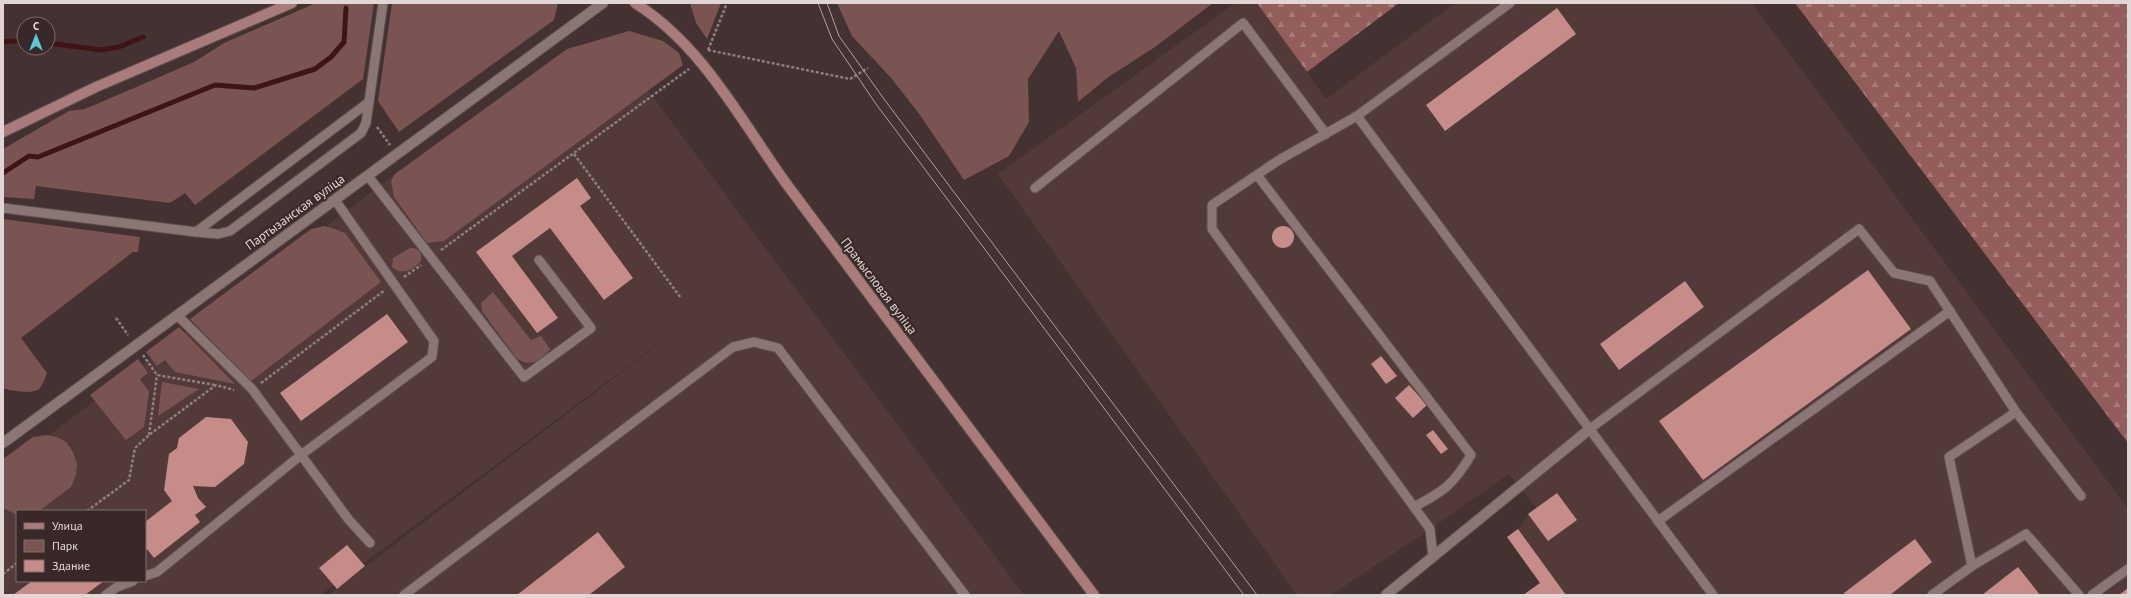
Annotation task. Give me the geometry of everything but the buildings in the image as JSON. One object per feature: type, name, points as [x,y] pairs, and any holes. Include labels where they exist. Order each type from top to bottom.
[{"type":"main road","points":[[3,132],[96,88],[292,3]]},
{"type":"main road","name":"Прамысловая вуліца","points":[[635,3],[652,14],[700,60],[785,182],[1094,595]]},
{"type":"street","name":"Партызанская вуліца","points":[[5,438],[136,346],[603,3]]},
{"type":"street","points":[[1386,595],[1591,428]]},
{"type":"lane","points":[[3,208],[196,232],[218,234],[230,231],[361,133],[366,123],[383,3]]},
{"type":"lane","points":[[1433,557],[1430,529],[1212,229],[1212,205],[1257,175],[1357,116],[1510,3]]},
{"type":"lane","points":[[1034,188],[1243,23],[1326,134]]},
{"type":"lane","points":[[196,232],[369,102]]},
{"type":"lane","points":[[1357,116],[1591,428],[1713,595]]},
{"type":"lane","points":[[1257,175],[1471,455],[1459,474],[1442,492],[1414,507]]},
{"type":"lane","points":[[368,176],[524,378],[591,328],[540,260]]},
{"type":"lane","points":[[146,576],[157,572],[301,455],[432,357],[434,341],[335,200]]},
{"type":"lane","points":[[1591,428],[1859,229],[1894,273],[1930,281],[2016,412],[2081,496]]},
{"type":"lane","points":[[1658,521],[1950,311]]},
{"type":"lane","points":[[178,315],[252,389],[348,520],[370,543]]},
{"type":"lane","points":[[404,595],[733,347],[754,342],[778,348],[965,595]]},
{"type":"lane","points":[[1972,566],[1949,457],[2016,412]]},
{"type":"lane","points":[[1932,595],[1972,566],[2026,534],[2080,595]]},
{"type":"lane","points":[[2092,595],[2128,569]]},
{"type":"lane","points":[[106,595],[117,587],[130,582]]},
{"type":"path","points":[[116,318],[157,375],[239,391],[252,389],[700,60],[708,50],[726,3]]},
{"type":"path","points":[[708,50],[850,79],[868,68]]},
{"type":"path","points":[[367,113],[397,154]]},
{"type":"path","points":[[574,154],[682,298]]},
{"type":"path","points":[[148,435],[157,375]]},
{"type":"path","points":[[88,510],[129,480],[135,448],[148,435],[216,386]]},
{"type":"path","points":[[3,574],[16,564]]},
{"type":"shaded area","points":[[1235,3],[1257,3],[1326,99],[1455,3],[1752,3],[2128,509],[2128,595],[1566,595],[1518,529],[1528,514],[1536,508],[1509,474],[1423,534],[1331,595],[1297,595],[998,174]]},
{"type":"shaded area","points":[[615,46],[1024,595],[328,595],[697,315],[321,595],[3,595],[3,470],[395,174],[567,49]]},
{"type":"green space","points":[[316,3],[374,3],[363,79],[195,205],[185,193],[170,203],[36,186],[34,199],[3,197],[3,149],[69,111],[85,109],[194,62],[224,43]]},
{"type":"green space","points":[[392,3],[558,3],[554,20],[399,132],[378,101]]},
{"type":"green space","points":[[690,3],[721,3],[707,39],[696,23]]},
{"type":"green space","points":[[837,3],[1213,3],[1155,47],[1107,78],[1078,102],[1076,68],[1059,31],[1028,79],[1029,122],[1009,156],[964,180],[920,115],[892,79],[852,36]]},
{"type":"green space","points":[[1257,3],[1399,3],[1307,72]]},
{"type":"green space","points":[[1795,3],[2128,3],[2128,443]]},
{"type":"green space","points":[[629,31],[663,41],[679,53],[683,65],[444,241],[427,243],[394,197],[391,181],[395,174],[567,49]]},
{"type":"green space","points":[[3,219],[140,237],[138,252],[133,252],[21,338],[47,373],[40,388],[28,392],[3,388]]},
{"type":"green space","points":[[324,226],[345,233],[381,282],[251,381],[190,319],[311,229]]},
{"type":"green space","points":[[410,248],[418,250],[421,256],[421,261],[407,271],[396,270],[392,267],[393,258]]},
{"type":"green space","points":[[493,292],[531,340],[541,336],[550,349],[540,361],[527,363],[517,359],[482,311],[481,303]]},
{"type":"green space","points":[[179,327],[235,384],[175,372],[165,360],[157,366],[146,352]]},
{"type":"green space","points":[[138,359],[148,373],[140,379],[149,392],[144,427],[126,440],[90,395]]},
{"type":"green space","points":[[162,382],[199,389],[158,416]]},
{"type":"green space","points":[[46,435],[57,437],[66,442],[73,452],[77,464],[76,475],[71,487],[40,510],[16,510],[16,514],[3,508],[3,459],[33,437]]},
{"type":"waterway","points":[[3,173],[29,156],[38,157],[215,85],[254,88],[315,69],[331,57],[344,42],[346,8]]},
{"type":"waterway","points":[[56,44],[101,50],[119,47],[143,37]]},
{"type":"waterway","points":[[3,42],[16,41]]},
{"type":"tram line","points":[[818,3],[832,39],[876,104],[1244,595]]},
{"type":"tram line","points":[[827,3],[839,36],[884,99],[1257,595]]}]
